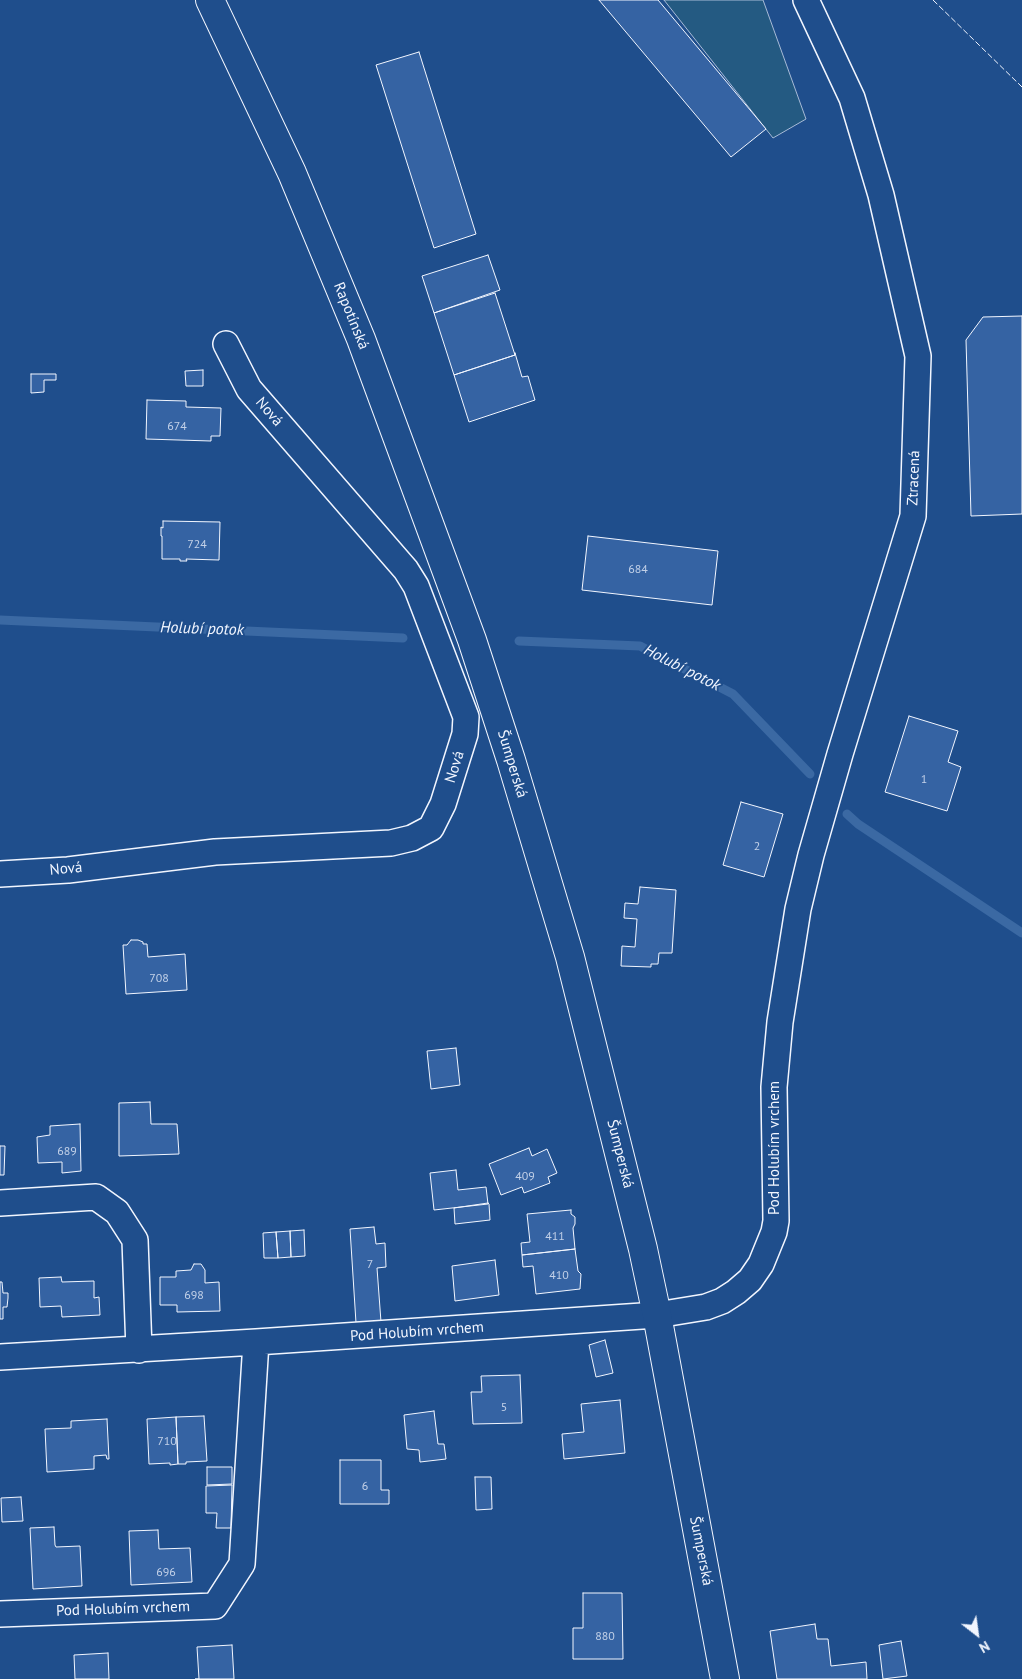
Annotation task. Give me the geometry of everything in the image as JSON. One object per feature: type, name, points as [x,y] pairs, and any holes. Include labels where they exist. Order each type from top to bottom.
[{"type":"main road","name":"Rapotínská","points":[[210,0],[272,127],[324,246],[361,339],[472,640]]},
{"type":"main road","name":"Šumperská","points":[[472,640],[570,957],[643,1249],[725,1679]]},
{"type":"street","name":"Ztracená","points":[[806,0],[852,98],[881,195],[918,356],[913,516],[840,754]]},
{"type":"street","name":"Nová","points":[[0,874],[68,870],[214,852],[391,843],[412,838],[431,828],[443,804],[465,734],[466,716],[416,586],[406,570],[249,389],[226,344]]},
{"type":"street","name":"Pod Holubím vrchem","points":[[0,1357],[139,1350],[612,1319],[657,1315],[706,1307],[722,1301],[736,1292],[750,1280],[762,1264],[774,1232],[777,1192],[774,1087],[780,1022],[798,908],[840,754]]},
{"type":"street","points":[[0,1203],[96,1197],[117,1212],[136,1240],[139,1350]]},
{"type":"street","name":"Pod Holubím vrchem","points":[[0,1614],[214,1606],[242,1564],[256,1342]]},
{"type":"shaded area","points":[[664,0],[763,0],[806,119],[773,138]]},
{"type":"building","points":[[599,0],[658,0],[766,129],[731,157]]},
{"type":"building","points":[[419,52],[476,234],[434,248],[376,65]]},
{"type":"building","points":[[488,255],[500,290],[434,313],[422,276]]},
{"type":"building","points":[[495,293],[515,355],[454,375],[434,313]]},
{"type":"building","points":[[1022,316],[1022,514],[971,516],[966,340],[983,317]]},
{"type":"building","points":[[515,353],[522,377],[528,376],[535,400],[469,422],[454,375],[515,355]]},
{"type":"building","points":[[203,370],[203,386],[186,386],[185,371]]},
{"type":"building","points":[[31,374],[56,374],[56,380],[44,380],[44,392],[31,393]]},
{"type":"building","points":[[147,400],[186,401],[186,407],[221,408],[220,436],[211,436],[211,441],[146,439]]},
{"type":"building","points":[[163,521],[220,522],[219,560],[186,559],[187,561],[180,561],[180,559],[162,559],[161,527],[163,528]]},
{"type":"building","points":[[588,536],[718,551],[712,605],[582,590]]},
{"type":"building","points":[[909,716],[958,731],[948,762],[961,767],[947,811],[885,792]]},
{"type":"building","points":[[741,802],[783,814],[764,877],[723,865]]},
{"type":"building","points":[[640,887],[676,890],[672,953],[659,953],[658,964],[651,964],[651,967],[621,966],[622,946],[635,947],[637,919],[624,918],[625,903],[638,904]]},
{"type":"building","points":[[131,940],[138,940],[143,942],[143,944],[147,944],[148,957],[185,954],[187,990],[126,994],[123,945],[127,945]]},
{"type":"building","points":[[456,1048],[460,1085],[431,1089],[427,1051]]},
{"type":"building","points":[[150,1102],[151,1124],[177,1124],[179,1154],[119,1156],[119,1103]]},
{"type":"building","points":[[80,1124],[81,1171],[62,1173],[62,1162],[38,1163],[37,1137],[50,1135],[50,1126]]},
{"type":"building","points":[[0,1146],[5,1146],[4,1175],[0,1175]]},
{"type":"building","points":[[529,1148],[532,1156],[547,1149],[557,1173],[548,1177],[550,1183],[524,1193],[522,1187],[501,1195],[489,1164]]},
{"type":"building","points":[[456,1170],[458,1190],[486,1187],[488,1204],[434,1210],[430,1173]]},
{"type":"building","points":[[488,1203],[490,1220],[455,1224],[454,1208]]},
{"type":"building","points":[[571,1210],[571,1214],[575,1217],[573,1228],[575,1249],[522,1255],[521,1243],[530,1242],[527,1214]]},
{"type":"building","points":[[374,1227],[376,1244],[385,1243],[386,1267],[377,1268],[381,1322],[356,1323],[350,1229]]},
{"type":"building","points":[[304,1230],[305,1256],[291,1257],[290,1231]]},
{"type":"building","points":[[290,1231],[291,1257],[278,1258],[276,1232]]},
{"type":"building","points":[[276,1232],[278,1258],[264,1258],[263,1233]]},
{"type":"building","points":[[575,1249],[578,1271],[581,1274],[580,1289],[536,1294],[533,1266],[523,1267],[522,1255]]},
{"type":"building","points":[[495,1260],[499,1295],[455,1301],[452,1266]]},
{"type":"building","points":[[194,1264],[201,1264],[205,1270],[205,1283],[219,1282],[220,1311],[177,1312],[177,1305],[160,1305],[160,1277],[176,1277],[176,1271],[191,1270]]},
{"type":"building","points":[[61,1277],[62,1282],[94,1281],[94,1298],[99,1297],[100,1315],[62,1317],[61,1306],[40,1307],[39,1278]]},
{"type":"building","points":[[0,1282],[2,1282],[3,1293],[8,1293],[7,1307],[3,1307],[3,1319],[0,1319]]},
{"type":"building","points":[[605,1340],[613,1373],[596,1377],[589,1345]]},
{"type":"building","points":[[520,1375],[522,1423],[473,1424],[471,1392],[482,1392],[481,1376]]},
{"type":"building","points":[[620,1400],[625,1453],[564,1459],[562,1434],[584,1432],[581,1404]]},
{"type":"building","points":[[434,1411],[438,1444],[444,1444],[446,1459],[420,1462],[419,1450],[407,1449],[404,1415]]},
{"type":"building","points":[[204,1416],[207,1461],[178,1464],[176,1417]]},
{"type":"building","points":[[176,1417],[178,1464],[149,1464],[147,1419]]},
{"type":"building","points":[[107,1419],[109,1459],[107,1459],[106,1455],[94,1456],[94,1469],[47,1472],[45,1429],[71,1428],[71,1421]]},
{"type":"building","points":[[340,1460],[381,1460],[381,1490],[389,1490],[389,1504],[340,1504]]},
{"type":"building","points":[[207,1467],[232,1467],[232,1484],[207,1485]]},
{"type":"building","points":[[475,1477],[491,1477],[492,1509],[476,1510]]},
{"type":"building","points":[[232,1485],[231,1528],[216,1528],[217,1513],[206,1513],[206,1486]]},
{"type":"building","points":[[21,1497],[23,1521],[2,1522],[1,1498]]},
{"type":"building","points":[[54,1527],[56,1547],[80,1546],[82,1586],[33,1589],[30,1528]]},
{"type":"building","points":[[158,1530],[159,1549],[190,1548],[192,1582],[131,1585],[129,1531]]},
{"type":"building","points":[[583,1593],[622,1593],[623,1659],[573,1659],[573,1628],[583,1628]]},
{"type":"building","points":[[815,1624],[817,1639],[828,1639],[831,1666],[866,1662],[867,1679],[777,1679],[770,1631]]},
{"type":"building","points":[[901,1641],[907,1676],[883,1679],[879,1645]]},
{"type":"building","points":[[232,1645],[234,1679],[199,1679],[197,1647]]},
{"type":"building","points":[[108,1653],[109,1679],[75,1679],[74,1655]]},
{"type":"waterway","name":"Holubí potok","points":[[0,620],[403,638]]},
{"type":"waterway","name":"Holubí potok","points":[[519,641],[640,646],[733,694],[810,774]]},
{"type":"waterway","name":"Holubí potok","points":[[847,814],[858,824],[1022,933]]},
{"type":"fence","points":[[933,0],[1022,87]]}]
